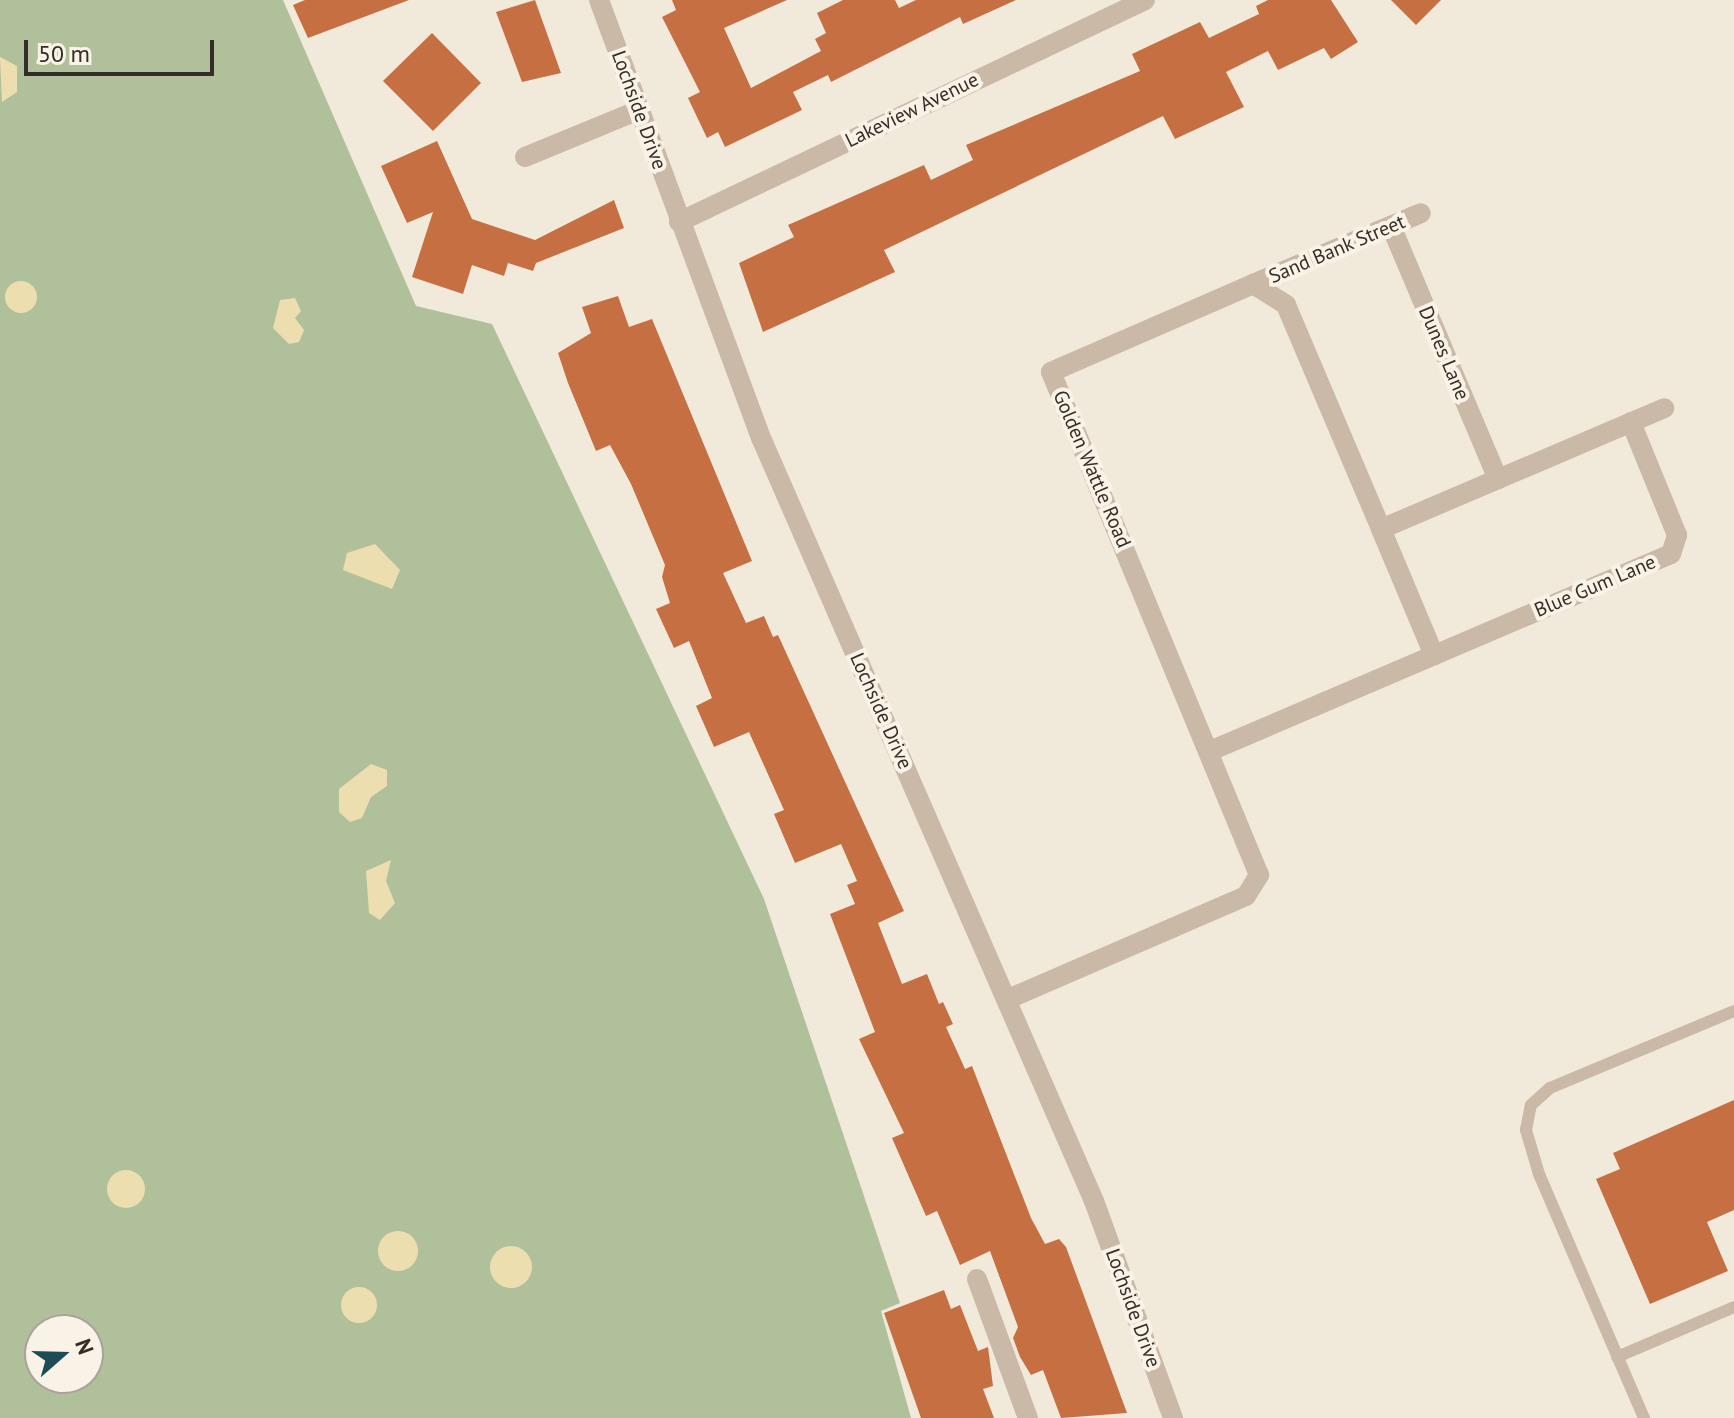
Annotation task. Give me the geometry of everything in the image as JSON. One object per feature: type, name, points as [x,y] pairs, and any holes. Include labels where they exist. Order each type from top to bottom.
[{"type":"street","name":"Lochside Drive","points":[[599,0],[762,440],[1094,1201],[1173,1418]]},
{"type":"street","name":"Lakeview Avenue","points":[[679,222],[1145,0]]},
{"type":"street","points":[[525,157],[639,110]]},
{"type":"street","name":"Sand Bank Street","points":[[1253,284],[1421,213]]},
{"type":"street","name":"Dunes Lane","points":[[1391,226],[1498,479]]},
{"type":"street","points":[[1253,284],[1286,305],[1434,655]]},
{"type":"street","name":"Golden Wattle Road","points":[[1008,999],[1246,896],[1259,875],[1051,372],[1253,284]]},
{"type":"street","points":[[1381,529],[1664,408]]},
{"type":"street","name":"Blue Gum Lane","points":[[1210,751],[1671,554],[1677,535],[1631,422]]},
{"type":"street","points":[[977,1279],[1028,1418]]},
{"type":"lane","points":[[1644,1418],[1539,1174],[1526,1130],[1531,1105],[1550,1088],[1734,1011]]},
{"type":"lane","points":[[1617,1357],[1734,1307]]},
{"type":"green space","points":[[0,0],[283,0],[416,306],[492,324],[764,899],[900,1303],[881,1311],[911,1418],[0,1418]]},
{"type":"sand","points":[[0,57],[17,66],[17,92],[2,102]]},
{"type":"sand","points":[[21,281],[32,286],[37,297],[32,308],[21,313],[10,308],[5,297],[10,286]]},
{"type":"sand","points":[[295,298],[301,311],[295,318],[304,330],[299,342],[289,344],[273,328],[280,300]]},
{"type":"sand","points":[[375,544],[400,570],[392,589],[343,570],[347,553]]},
{"type":"sand","points":[[371,764],[387,770],[387,786],[371,797],[362,818],[350,822],[339,812],[339,789]]},
{"type":"sand","points":[[391,860],[386,881],[395,903],[380,920],[369,913],[366,871]]},
{"type":"sand","points":[[126,1170],[139,1176],[145,1189],[139,1202],[126,1208],[113,1202],[107,1189],[113,1176]]},
{"type":"sand","points":[[398,1231],[412,1237],[418,1251],[412,1265],[398,1271],[384,1265],[378,1251],[384,1237]]},
{"type":"sand","points":[[511,1246],[526,1252],[532,1267],[526,1282],[511,1288],[496,1282],[490,1267],[496,1252]]},
{"type":"sand","points":[[359,1287],[372,1292],[377,1305],[372,1318],[359,1323],[346,1318],[341,1305],[346,1292]]},
{"type":"building","points":[[305,0],[409,0],[308,38],[293,5]]},
{"type":"building","points":[[535,0],[561,73],[522,82],[496,12]]},
{"type":"building","points":[[672,0],[787,0],[724,28],[751,88],[821,51],[815,39],[826,33],[817,13],[843,0],[895,0],[899,8],[916,0],[1016,0],[963,24],[960,17],[831,82],[828,75],[793,92],[802,110],[725,147],[718,132],[707,138],[688,98],[700,92],[662,17],[676,10]]},
{"type":"building","points":[[1268,0],[1331,0],[1358,42],[1331,59],[1324,48],[1278,70],[1268,51],[1226,72],[1244,107],[1175,139],[1163,116],[884,250],[895,272],[763,332],[739,263],[794,237],[788,225],[924,165],[931,180],[973,160],[966,145],[1140,71],[1132,54],[1200,22],[1209,38],[1259,14],[1256,6]]},
{"type":"building","points":[[1391,0],[1441,0],[1416,25]]},
{"type":"building","points":[[432,33],[481,83],[433,131],[383,81]]},
{"type":"building","points":[[437,141],[472,219],[535,240],[614,200],[624,228],[536,263],[533,271],[508,263],[504,276],[472,265],[463,294],[412,277],[433,212],[407,223],[381,166]]},
{"type":"building","points":[[618,296],[629,327],[652,319],[752,561],[723,573],[746,623],[764,616],[773,637],[778,635],[904,911],[878,923],[902,984],[927,974],[939,1004],[943,1002],[953,1024],[946,1027],[965,1069],[972,1066],[1031,1218],[1045,1244],[1059,1239],[1066,1247],[1127,1413],[1061,1418],[1043,1370],[1031,1375],[1020,1357],[1013,1338],[1018,1327],[990,1251],[960,1265],[937,1211],[926,1216],[892,1138],[904,1133],[859,1039],[875,1032],[830,914],[855,904],[847,885],[857,881],[841,844],[795,863],[774,814],[784,810],[749,732],[714,747],[696,706],[712,698],[689,641],[674,648],[656,609],[670,603],[662,577],[665,565],[631,484],[610,445],[596,451],[568,383],[558,353],[591,333],[582,307]]},
{"type":"building","points":[[1734,1100],[1734,1210],[1707,1222],[1728,1271],[1650,1304],[1596,1179],[1620,1169],[1613,1153]]},
{"type":"building","points":[[944,1290],[951,1309],[960,1305],[978,1351],[988,1347],[993,1386],[983,1389],[994,1418],[921,1418],[884,1313]]}]
